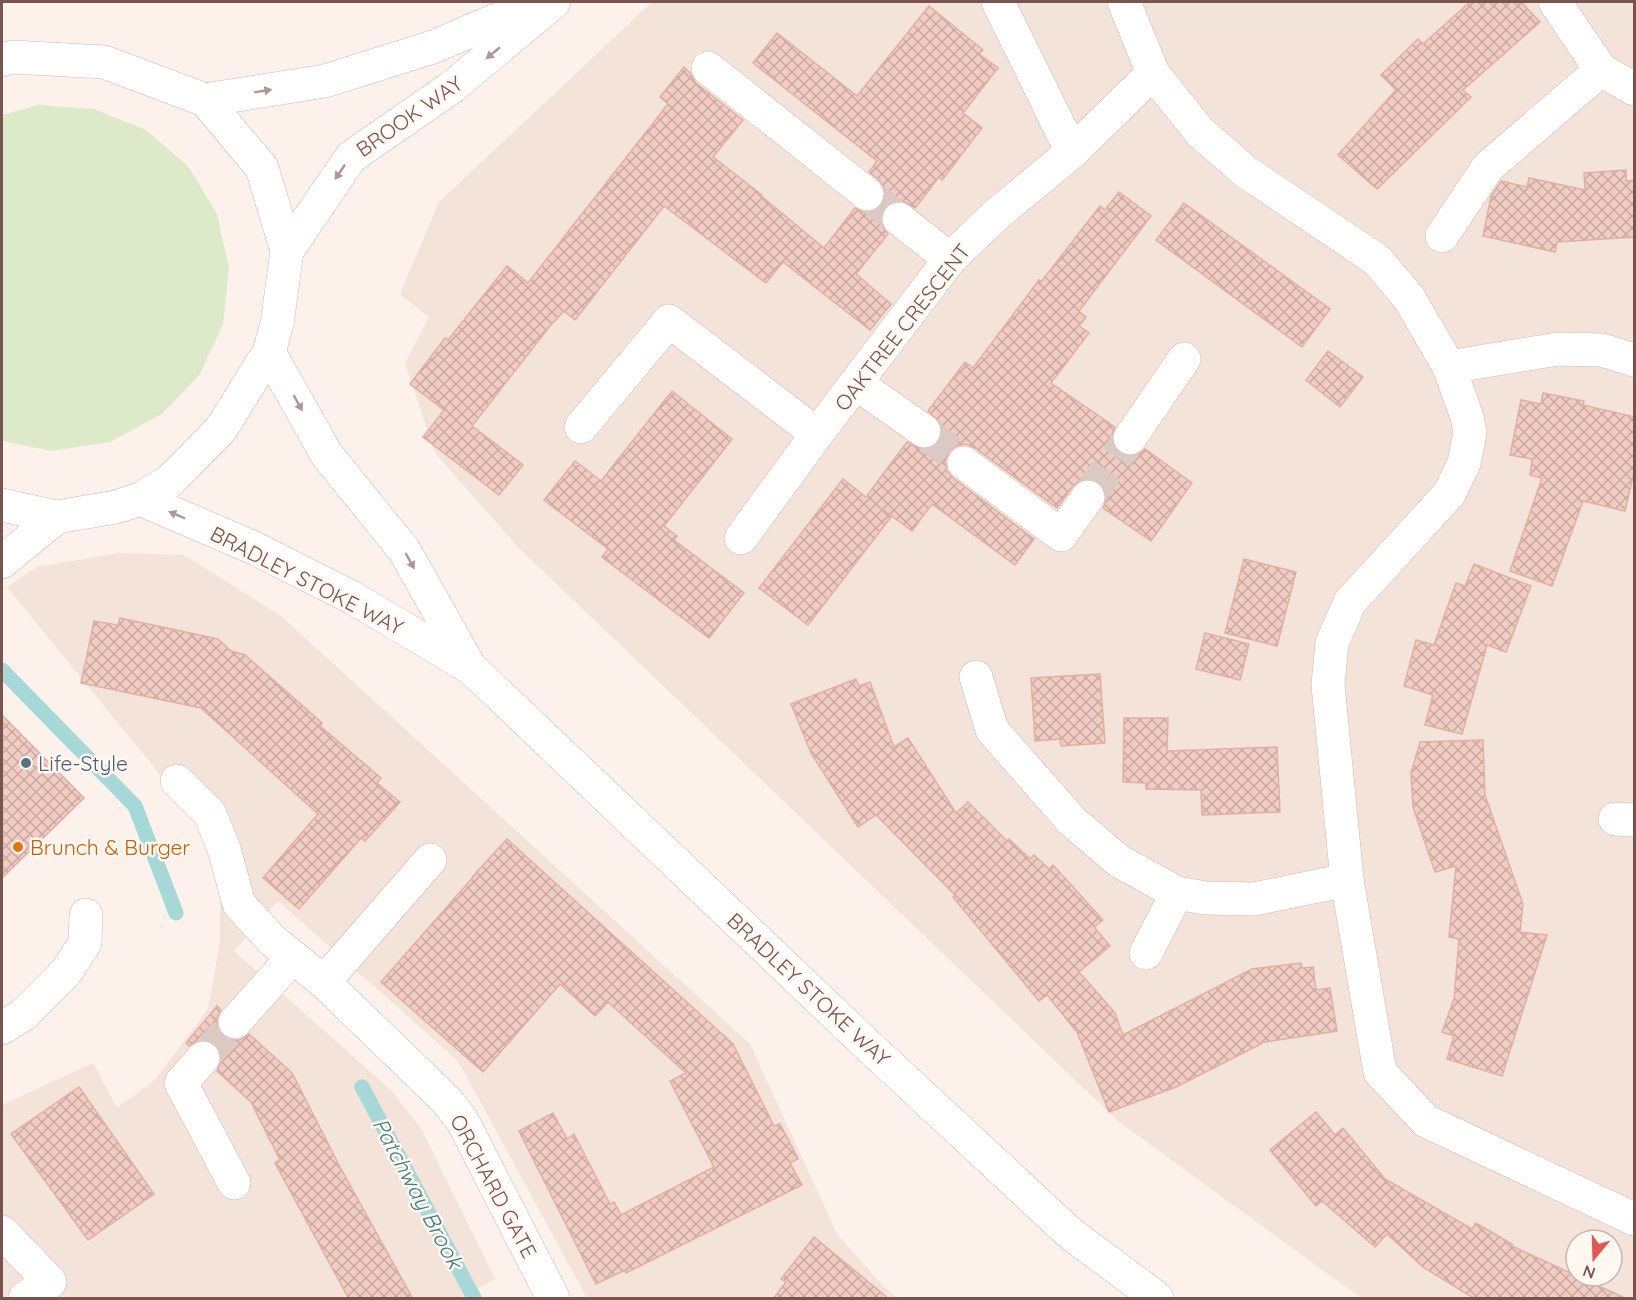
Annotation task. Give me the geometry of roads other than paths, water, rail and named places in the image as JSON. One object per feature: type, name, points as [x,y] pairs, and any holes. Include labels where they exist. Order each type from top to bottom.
[{"type":"street","name":"BROOK WAY","points":[[205,100],[325,81],[433,47],[538,2]]},
{"type":"street","name":"BROOK WAY","points":[[287,251],[351,157],[452,87],[554,2]]},
{"type":"street","points":[[998,2],[1072,152]]},
{"type":"street","points":[[1124,2],[1153,73],[1200,132],[1246,172],[1377,260],[1409,298],[1449,367],[1467,417],[1470,433],[1464,463],[1449,494],[1350,602],[1332,643],[1328,685],[1347,880],[1380,1072],[1426,1121],[1635,1219]]},
{"type":"street","points":[[1555,2],[1601,70],[1635,89]]},
{"type":"street","points":[[2,505],[57,517],[116,507],[140,499],[170,481],[221,429],[269,352],[277,324],[287,251],[262,168],[205,100],[104,62],[5,56]]},
{"type":"street","points":[[708,68],[867,194]]},
{"type":"street","points":[[1442,236],[1488,167],[1601,70]]},
{"type":"street","name":"OAKTREE CRESCENT","points":[[741,538],[950,260],[996,215],[1072,152],[1153,73]]},
{"type":"street","points":[[899,219],[950,260]]},
{"type":"street","points":[[581,427],[669,321],[817,434]]},
{"type":"street","points":[[1449,367],[1558,349],[1602,350],[1635,360]]},
{"type":"street","name":"BRADLEY STOKE WAY","points":[[269,352],[327,455],[404,550],[471,668]]},
{"type":"street","points":[[1130,438],[1184,359]]},
{"type":"street","points":[[857,384],[924,431]]},
{"type":"street","points":[[964,463],[1061,536],[1088,497]]},
{"type":"street","name":"BRADLEY STOKE WAY","points":[[140,499],[252,547],[343,593],[471,668],[861,1040],[1062,1226],[1156,1299]]},
{"type":"street","points":[[2,562],[57,517]]},
{"type":"street","points":[[976,677],[992,730],[1072,821],[1119,861],[1177,893],[1205,898],[1254,899],[1347,880]]},
{"type":"street","name":"ORCHARD GATE","points":[[177,782],[210,814],[224,849],[239,904],[272,940],[324,982],[448,1102],[463,1122],[551,1298]]},
{"type":"street","points":[[324,982],[430,860]]},
{"type":"street","points":[[1146,953],[1177,893]]},
{"type":"street","points":[[2,1028],[23,1015],[66,972],[85,943],[86,915]]},
{"type":"street","points":[[235,1022],[293,957]]},
{"type":"street","points":[[203,1058],[182,1083],[234,1183]]},
{"type":"street","points":[[2,1232],[50,1282],[25,1299]]},
{"type":"street","points":[[2,1287],[8,1299]]},
{"type":"waterway","name":"Patchway Brook","points":[[2,670],[135,806],[176,913]]},
{"type":"waterway","name":"Patchway Brook","points":[[362,1087],[474,1298]]},
{"type":"tunnel","points":[[867,194],[899,219]]},
{"type":"tunnel","points":[[924,431],[964,463]]},
{"type":"tunnel","points":[[1088,497],[1130,438]]},
{"type":"tunnel","points":[[203,1058],[235,1022]]},
{"type":"place","name":"Life-Style","points":[[26,763]]},
{"type":"place","name":"Brunch & Burger","points":[[18,847]]}]
